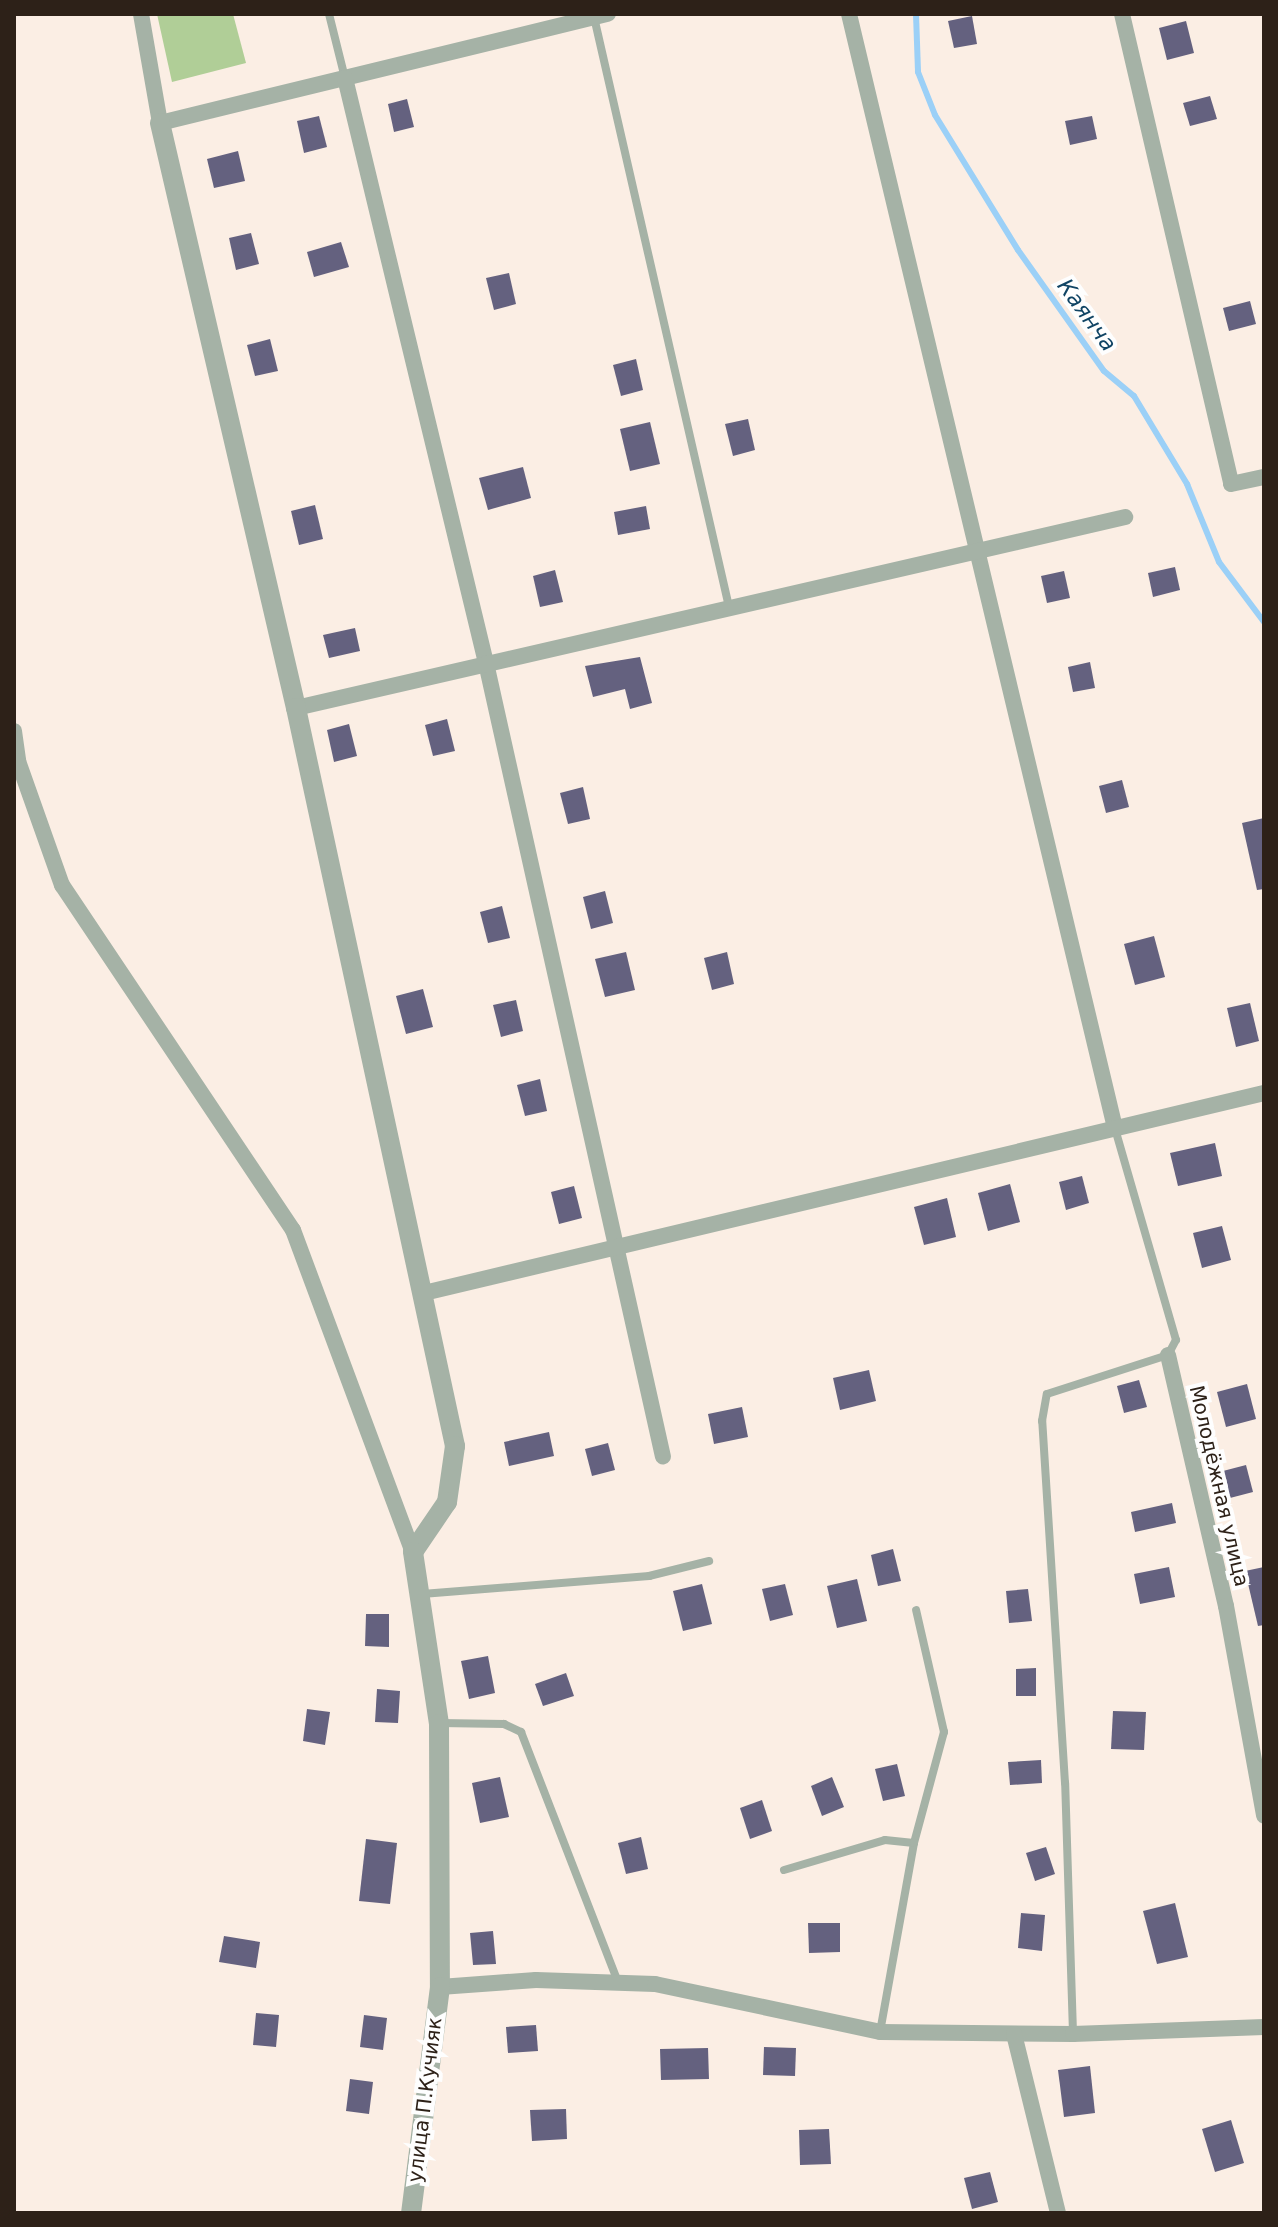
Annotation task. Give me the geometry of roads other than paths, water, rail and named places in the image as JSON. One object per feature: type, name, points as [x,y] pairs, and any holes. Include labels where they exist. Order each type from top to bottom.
[{"type":"street","points":[[141,14],[160,123],[296,708],[455,1446],[447,1502],[413,1552]]},
{"type":"street","points":[[849,14],[1115,1128]]},
{"type":"street","points":[[1122,14],[1231,484],[1264,477]]},
{"type":"street","points":[[160,123],[601,16]]},
{"type":"street","points":[[345,78],[486,663],[620,1247],[663,1457]]},
{"type":"street","points":[[296,708],[1125,517]]},
{"type":"street","points":[[14,731],[18,761],[62,885],[293,1230],[413,1552]]},
{"type":"street","points":[[424,1293],[1264,1093]]},
{"type":"street","name":"Молодёжная улица","points":[[1168,1355],[1226,1606],[1264,1816]]},
{"type":"street","name":"улица П.Кучияк","points":[[411,2213],[440,1987],[438,1722],[422,1594],[413,1552]]},
{"type":"street","points":[[440,1987],[536,1980],[618,1983],[735,1998],[880,2032],[1073,2034],[1264,2027]]},
{"type":"street","points":[[1014,2034],[1058,2213]]},
{"type":"lane","points":[[329,14],[345,78]]},
{"type":"lane","points":[[601,16],[729,607]]},
{"type":"lane","points":[[1073,2034],[1065,1783],[1042,1421],[1047,1394],[1168,1355],[1176,1340],[1171,1311],[1150,1259],[1115,1128]]},
{"type":"lane","points":[[422,1594],[649,1576],[709,1561]]},
{"type":"lane","points":[[880,2032],[914,1843],[944,1732],[916,1610]]},
{"type":"lane","points":[[438,1722],[504,1724],[521,1732],[618,1983]]},
{"type":"lane","points":[[784,1870],[885,1840],[914,1843]]},
{"type":"waterway","name":"Каянча","points":[[916,14],[918,72],[935,115],[1018,250],[1104,371],[1134,396],[1187,484],[1219,562],[1264,622]]}]
